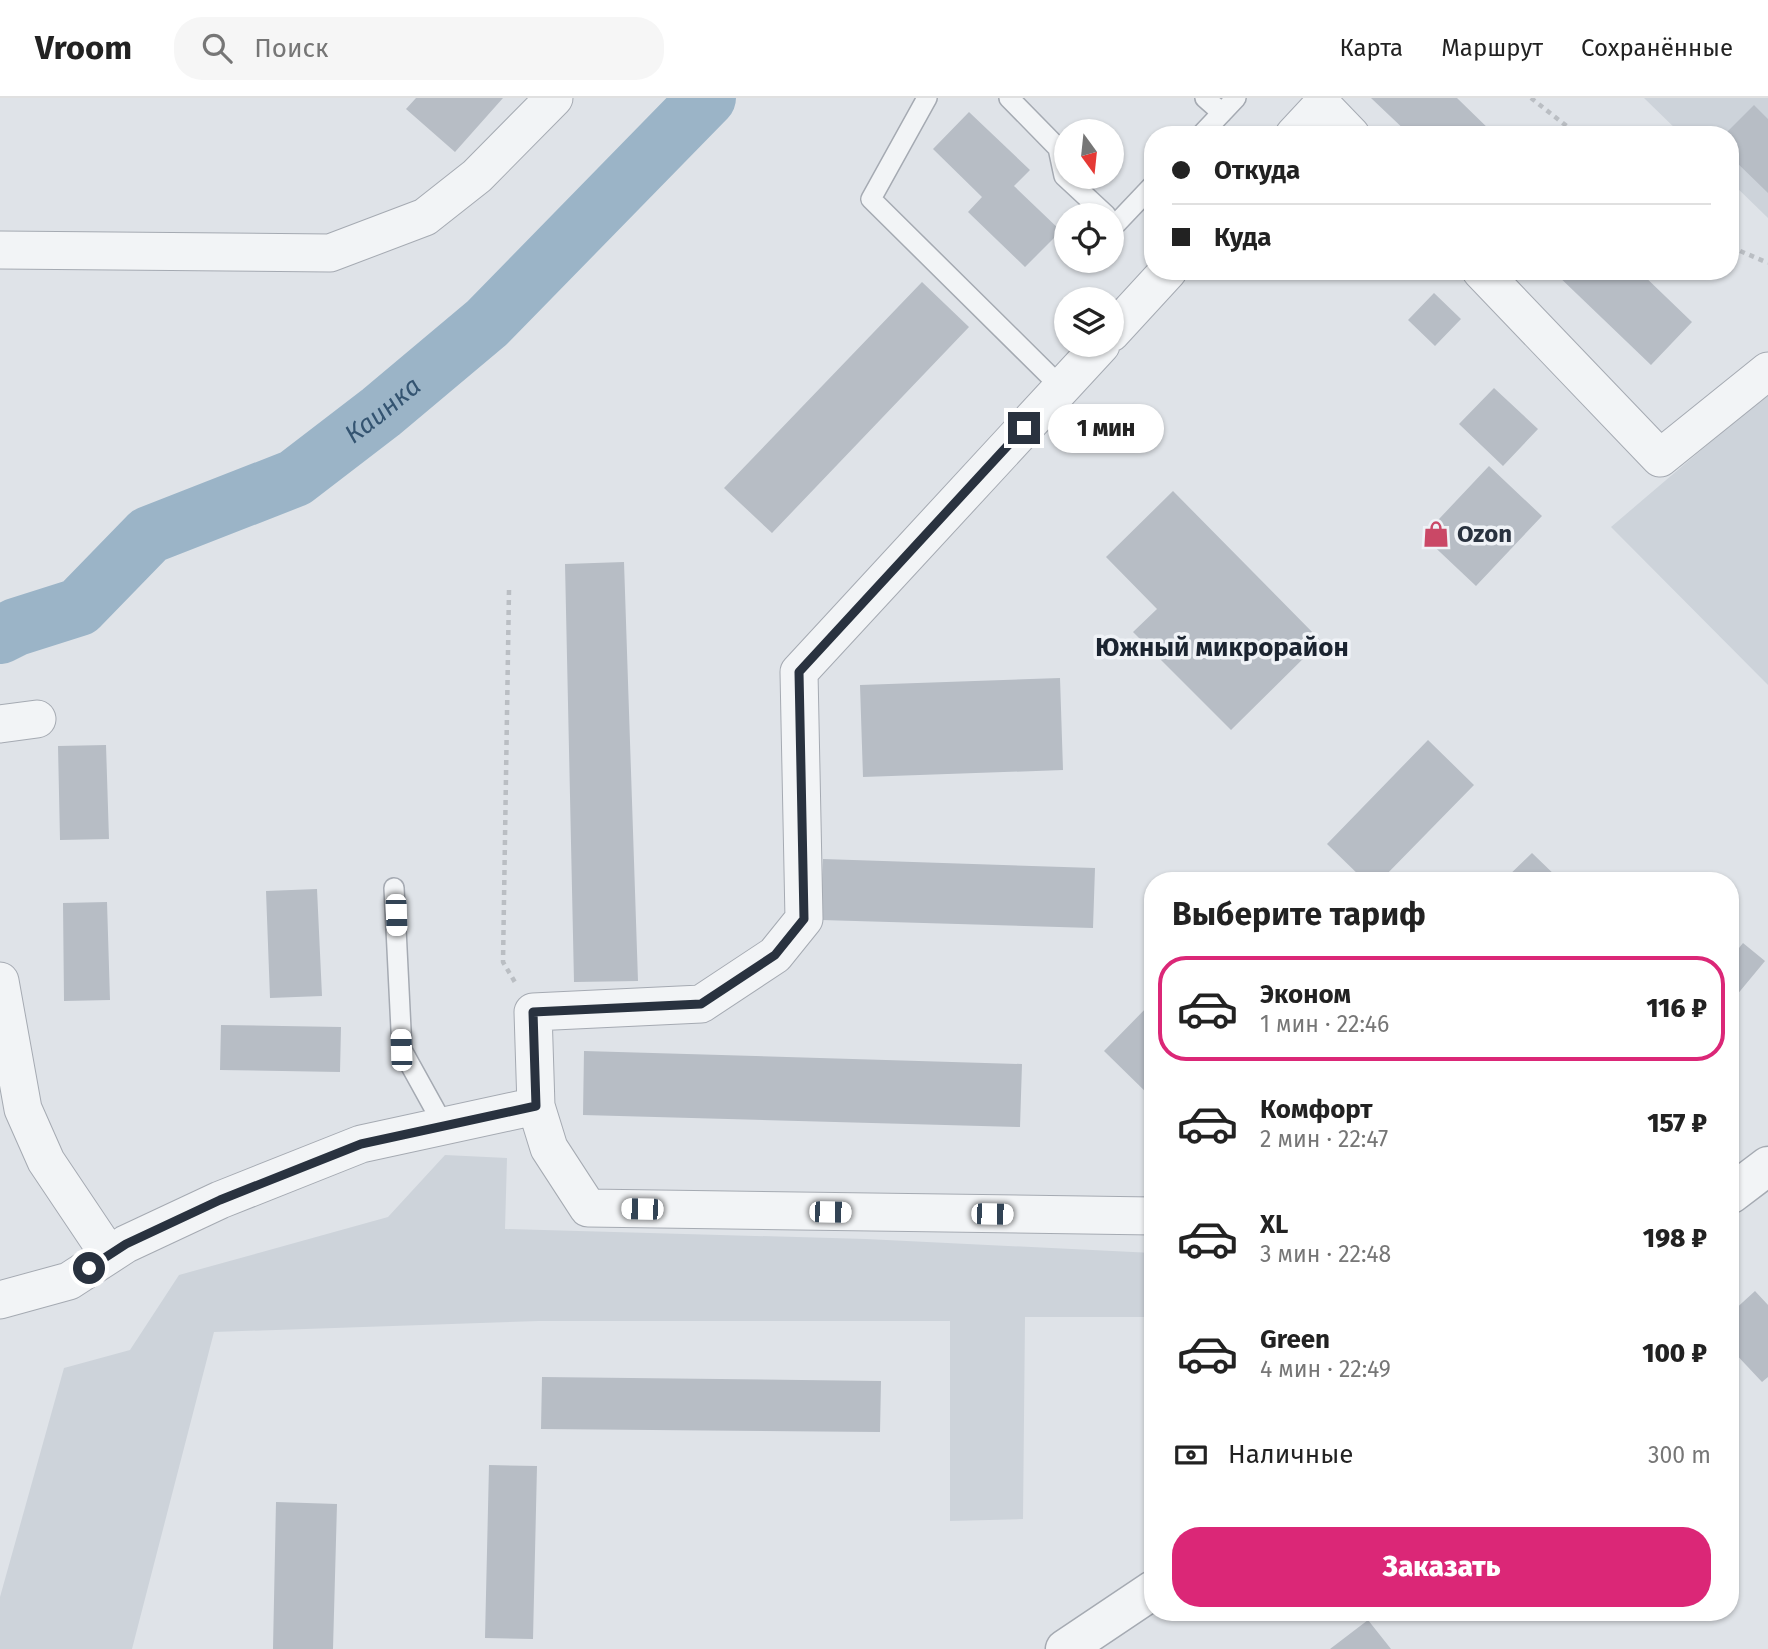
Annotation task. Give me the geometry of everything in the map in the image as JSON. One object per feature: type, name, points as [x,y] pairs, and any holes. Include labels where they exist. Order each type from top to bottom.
[{"type":"street","points":[[0,250],[330,253],[425,216],[477,176],[554,98]]},
{"type":"street","points":[[1302,126],[1322,105],[1342,126]]},
{"type":"street","points":[[1124,319],[1160,280]]},
{"type":"street","points":[[1490,280],[1660,458],[1768,371]]},
{"type":"street","points":[[1090,357],[799,672],[804,919],[775,955],[701,1004],[533,1012],[536,1106],[550,1148],[588,1208],[1144,1216]]},
{"type":"street","points":[[0,724],[37,719]]},
{"type":"street","points":[[0,981],[23,1109],[46,1161],[109,1255]]},
{"type":"street","points":[[0,1300],[69,1281],[126,1244],[220,1200],[361,1144],[536,1106]]},
{"type":"street","points":[[1739,1188],[1768,1166]]},
{"type":"street","points":[[1065,1649],[1144,1596]]},
{"type":"lane","points":[[927,98],[871,199],[1061,387]]},
{"type":"lane","points":[[1009,98],[1058,148],[1064,176],[1093,203]]},
{"type":"lane","points":[[1205,98],[1222,113]]},
{"type":"lane","points":[[1210,126],[1236,98]]},
{"type":"lane","points":[[1124,216],[1144,194]]},
{"type":"lane","points":[[394,888],[401,1050],[444,1126]]},
{"type":"path","points":[[1531,98],[1567,126]]},
{"type":"path","points":[[1739,250],[1768,263]]},
{"type":"path","points":[[509,590],[503,962],[533,1012]]},
{"type":"shaded area","points":[[1644,98],[1768,98],[1768,218],[1739,190],[1739,126],[1673,126]]},
{"type":"shaded area","points":[[1768,393],[1768,685],[1611,527]]},
{"type":"shaded area","points":[[445,1155],[507,1158],[505,1229],[866,1239],[1144,1253],[1144,1317],[1025,1317],[1023,1519],[950,1521],[950,1321],[539,1321],[214,1332],[132,1649],[0,1649],[0,1597],[64,1368],[130,1350],[179,1275],[388,1217]]},
{"type":"building","points":[[416,98],[503,98],[455,152],[406,109]]},
{"type":"building","points":[[1371,98],[1457,98],[1486,126],[1401,126]]},
{"type":"building","points":[[1754,105],[1768,119],[1768,193],[1739,165],[1739,126],[1733,126]]},
{"type":"building","points":[[969,112],[1030,170],[1014,186],[1054,224],[1054,238],[1025,267],[968,212],[982,197],[933,149]]},
{"type":"building","points":[[1562,280],[1648,280],[1692,322],[1651,365]]},
{"type":"building","points":[[922,282],[969,327],[772,533],[724,488]]},
{"type":"building","points":[[1434,293],[1461,319],[1435,346],[1408,320]]},
{"type":"building","points":[[1494,388],[1538,429],[1503,466],[1459,424]]},
{"type":"building","points":[[1489,466],[1542,516],[1476,586],[1423,536]]},
{"type":"building","points":[[1173,491],[1321,641],[1231,730],[1133,632],[1157,609],[1106,557]]},
{"type":"building","points":[[624,562],[638,981],[574,982],[565,564]]},
{"type":"building","points":[[1060,678],[1063,770],[863,777],[860,685]]},
{"type":"building","points":[[1428,740],[1474,785],[1389,872],[1356,872],[1327,844]]},
{"type":"building","points":[[106,745],[109,839],[60,840],[58,746]]},
{"type":"building","points":[[1532,853],[1552,872],[1512,872]]},
{"type":"building","points":[[823,859],[1095,868],[1093,928],[821,920]]},
{"type":"building","points":[[317,889],[322,996],[270,998],[266,891]]},
{"type":"building","points":[[107,902],[110,1000],[64,1001],[63,903]]},
{"type":"building","points":[[1743,943],[1765,961],[1739,992],[1739,948]]},
{"type":"building","points":[[1144,1010],[1144,1090],[1104,1051]]},
{"type":"building","points":[[221,1025],[341,1027],[340,1072],[220,1070]]},
{"type":"building","points":[[584,1051],[1022,1064],[1020,1127],[583,1115]]},
{"type":"building","points":[[1755,1291],[1768,1305],[1768,1377],[1762,1382],[1739,1358],[1739,1306]]},
{"type":"building","points":[[542,1377],[881,1381],[880,1432],[541,1429]]},
{"type":"building","points":[[489,1465],[537,1466],[533,1639],[485,1638]]},
{"type":"building","points":[[276,1502],[337,1504],[333,1649],[273,1649]]},
{"type":"building","points":[[1369,1621],[1391,1649],[1330,1649]]},
{"type":"waterway","name":"Каинка","points":[[0,635],[16,627],[79,607],[149,535],[295,478],[381,412],[487,323],[707,98]]},
{"type":"place","name":"Ozon","points":[[1436,534]]},
{"type":"district","name":"Южный микрорайон","points":[[1222,647]]},
{"type":"route","points":[[89,1268],[126,1244],[220,1200],[361,1144],[536,1106],[533,1012],[701,1004],[775,955],[804,919],[799,672],[1024,428]]}]
